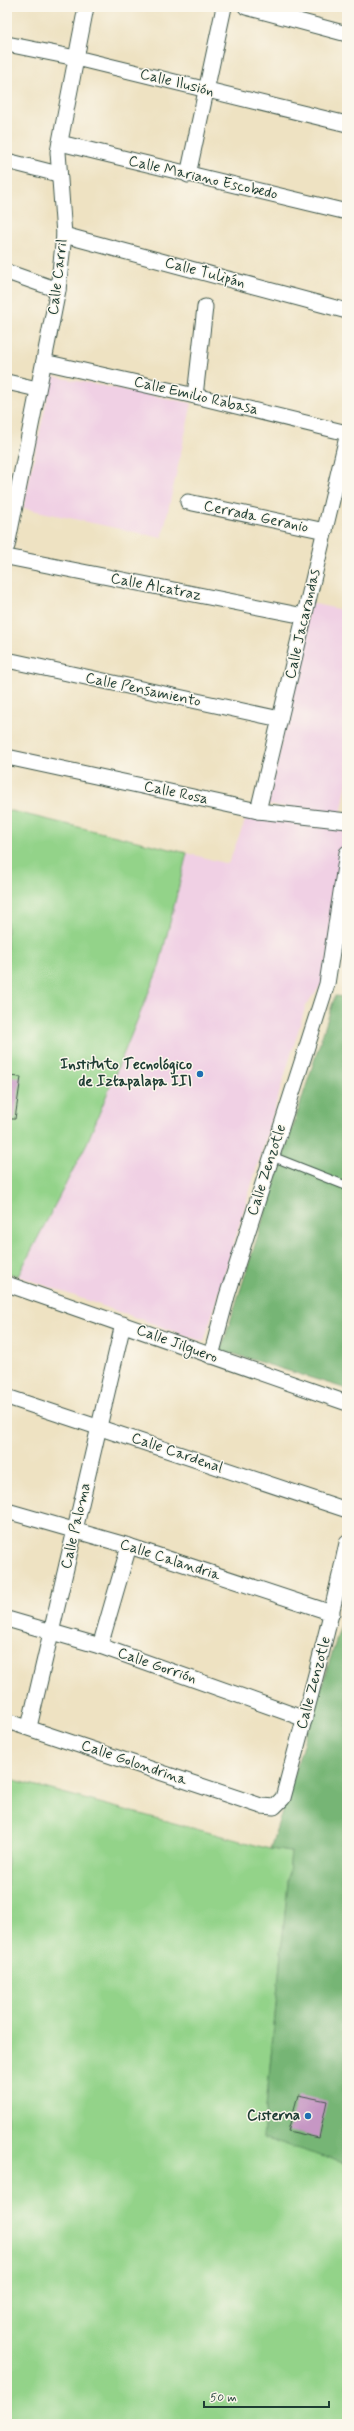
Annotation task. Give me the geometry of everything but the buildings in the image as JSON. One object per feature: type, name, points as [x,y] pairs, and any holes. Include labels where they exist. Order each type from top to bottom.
[{"type":"street","name":"Calle Carril","points":[[7,546],[13,477],[44,362],[58,290],[64,235],[58,174],[60,143],[86,7]]},
{"type":"street","points":[[188,175],[208,90],[224,7]]},
{"type":"street","points":[[246,7],[271,10],[347,34]]},
{"type":"street","name":"Calle Ilusión","points":[[7,44],[76,58],[347,124]]},
{"type":"street","name":"Calle Mariano Escobedo","points":[[60,143],[347,212]]},
{"type":"street","points":[[7,161],[58,174]]},
{"type":"street","name":"Calle Tulipán","points":[[64,235],[347,311]]},
{"type":"street","points":[[7,272],[58,290]]},
{"type":"street","points":[[195,396],[205,307]]},
{"type":"street","name":"Calle Emilio Rabasa","points":[[44,362],[195,396],[347,433]]},
{"type":"street","points":[[7,382],[37,389]]},
{"type":"street","name":"Calle Jacarandas","points":[[258,811],[347,437]]},
{"type":"street","name":"Cerrada Geranio","points":[[188,502],[325,531]]},
{"type":"street","name":"Calle Alcatraz","points":[[7,557],[304,616]]},
{"type":"street","name":"Calle Pensamiento","points":[[7,660],[280,719]]},
{"type":"street","name":"Calle Rosa","points":[[7,757],[258,811],[347,822]]},
{"type":"street","name":"Calle Zenzotle","points":[[211,1356],[227,1296],[327,984],[347,853]]},
{"type":"street","name":"Calle Jilguero","points":[[7,1284],[347,1403]]},
{"type":"street","name":"Calle Paloma","points":[[29,1727],[50,1631],[123,1324]]},
{"type":"street","name":"Calle Cardenal","points":[[7,1397],[99,1426],[347,1510]]},
{"type":"street","name":"Calle Calandria","points":[[7,1511],[129,1546],[332,1613]]},
{"type":"street","name":"Calle Zenzotle","points":[[261,1806],[274,1807],[283,1798],[332,1613],[347,1543]]},
{"type":"street","points":[[100,1646],[129,1546]]},
{"type":"street","name":"Calle Gorrión","points":[[7,1619],[100,1646],[305,1719]]},
{"type":"street","name":"Calle Golondrina","points":[[7,1722],[29,1727],[261,1806]]},
{"type":"lane","points":[[271,1156],[347,1186]]},
{"type":"shaded area","points":[[52,376],[192,403],[162,538],[23,508]]},
{"type":"shaded area","points":[[310,603],[347,611],[347,782],[341,815],[268,805]]},
{"type":"shaded area","name":"Instituto Tecnológico de Iztapalapa III","points":[[247,816],[347,825],[347,870],[325,980],[306,1005],[204,1342],[18,1276],[87,1143],[159,967],[187,853],[228,864]]},
{"type":"green space","points":[[7,810],[187,853],[159,967],[87,1143],[18,1276],[7,1273]]},
{"type":"green space","points":[[335,996],[347,997],[347,1389],[221,1350]]},
{"type":"green space","points":[[347,1606],[347,2164],[263,2138],[291,1852],[270,1849]]},
{"type":"green space","points":[[7,1778],[270,1849],[291,1852],[263,2137],[347,2164],[347,2424],[7,2424]]},
{"type":"place","name":"Instituto Tecnológico de Iztapalapa III","points":[[200,1074]]},
{"type":"place","name":"Cisterna","points":[[308,2116]]}]
